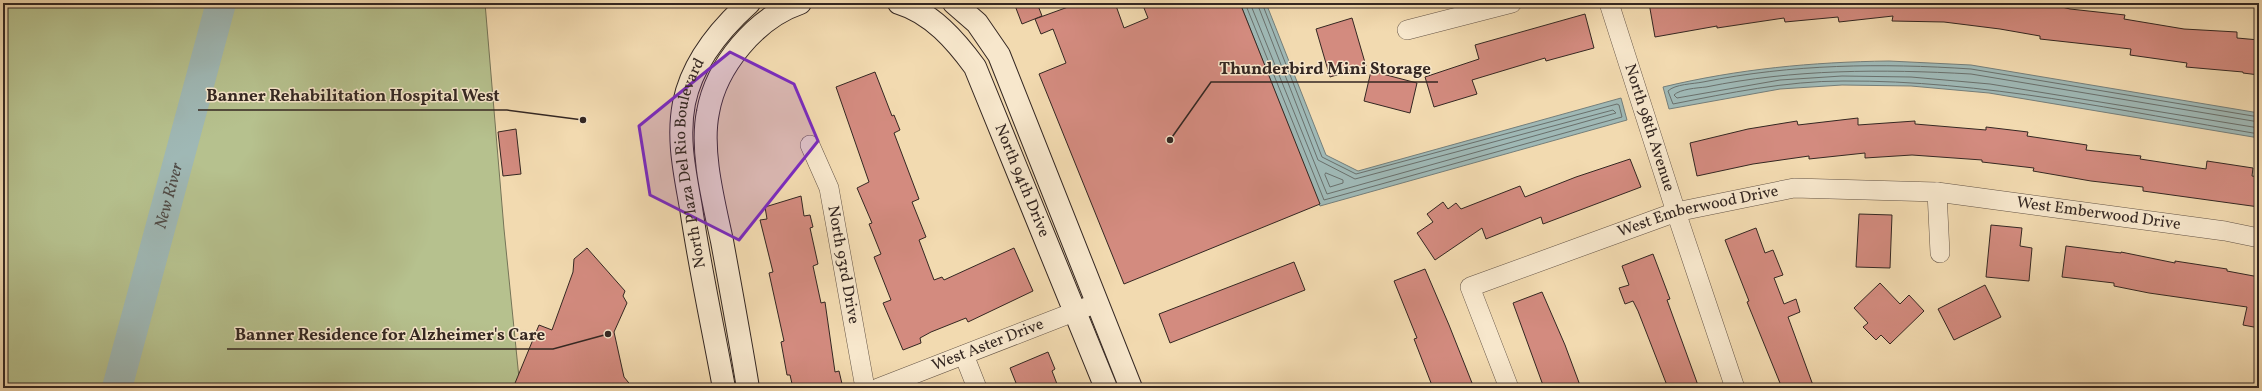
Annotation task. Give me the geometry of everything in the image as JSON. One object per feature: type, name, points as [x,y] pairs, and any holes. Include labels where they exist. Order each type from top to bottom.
[{"type":"street","name":"North Plaza Del Rio Boulevard","points":[[724,388],[695,234],[681,146],[681,124],[691,79],[702,59],[716,38],[750,3]]},
{"type":"street","name":"North Plaza Del Rio Boulevard","points":[[748,388],[709,166],[707,113],[714,89],[737,51],[749,35],[771,17],[800,3]]},
{"type":"street","name":"North 94th Drive","points":[[899,3],[934,22],[962,50],[975,68],[1106,388]]},
{"type":"street","name":"North 94th Drive","points":[[954,3],[977,23],[999,55],[1131,388]]},
{"type":"street","points":[[1408,30],[1512,3]]},
{"type":"street","name":"North 98th Avenue","points":[[1609,3],[1676,212],[1735,388]]},
{"type":"street","name":"North 93rd Drive","points":[[810,145],[828,188],[866,388]]},
{"type":"street","name":"West Emberwood Drive","points":[[1509,388],[1470,287],[1676,212],[1794,188],[1937,192],[2225,231],[2259,238]]},
{"type":"street","points":[[1937,192],[1940,253]]},
{"type":"street","name":"West Aster Drive","points":[[878,388],[1097,302]]},
{"type":"street","points":[[964,355],[977,388]]},
{"type":"highlighted area","points":[[730,52],[794,84],[818,141],[739,240],[650,195],[639,126]]},
{"type":"green space","points":[[3,3],[485,3],[504,229],[520,388],[3,388]]},
{"type":"water","points":[[1240,3],[1266,3],[1326,155],[1358,171],[1621,98],[1627,120],[1320,206]]},
{"type":"water","points":[[1889,61],[1971,65],[2259,113],[2259,138],[1989,93],[1911,86],[1842,85],[1780,89],[1669,109],[1663,87],[1719,75],[1747,71],[1803,65]]},
{"type":"building","points":[[1014,3],[1037,3],[1042,16],[1022,24]]},
{"type":"building","points":[[1079,3],[1115,3],[1124,28],[1148,18],[1142,3],[1240,3],[1320,204],[1124,284],[1039,74],[1066,63],[1053,29],[1041,34],[1035,19]]},
{"type":"building","points":[[1649,3],[2046,3],[2070,9],[2125,15],[2124,19],[2184,29],[2237,32],[2237,38],[2259,40],[2259,75],[2243,72],[2186,67],[2187,63],[2130,55],[2131,49],[2040,39],[2040,36],[1944,22],[1892,21],[1893,16],[1839,22],[1838,17],[1785,22],[1784,18],[1717,28],[1717,26],[1655,37]]},
{"type":"building","points":[[1585,14],[1594,48],[1546,61],[1545,58],[1472,80],[1477,94],[1434,107],[1425,77],[1479,59],[1475,45]]},
{"type":"building","points":[[1352,18],[1366,66],[1330,77],[1316,29]]},
{"type":"building","points":[[1371,71],[1417,83],[1410,113],[1364,101]]},
{"type":"building","points":[[875,72],[892,116],[894,115],[900,130],[894,133],[919,199],[912,202],[926,237],[919,240],[934,280],[942,277],[944,280],[1014,248],[1033,291],[968,322],[966,318],[931,332],[920,338],[921,343],[903,350],[883,303],[891,300],[874,257],[881,254],[869,224],[872,223],[857,188],[869,182],[836,87]]},
{"type":"building","points":[[1858,118],[1858,125],[1915,121],[1915,124],[1986,130],[1986,127],[2028,132],[2027,136],[2087,145],[2086,150],[2141,156],[2140,159],[2206,169],[2207,161],[2253,168],[2252,176],[2259,177],[2259,207],[2143,191],[2143,187],[2091,181],[2033,171],[2034,168],[1982,162],[1982,160],[1912,155],[1865,158],[1865,153],[1809,159],[1809,156],[1753,164],[1697,176],[1690,143],[1748,129],[1797,121],[1798,125]]},
{"type":"building","points":[[516,129],[521,174],[503,176],[498,132]]},
{"type":"building","points":[[1630,159],[1641,187],[1543,224],[1541,217],[1486,239],[1482,228],[1435,260],[1417,233],[1433,222],[1427,214],[1443,202],[1448,209],[1456,203],[1461,209],[1520,186],[1525,197],[1576,177]]},
{"type":"building","points":[[801,196],[804,216],[810,215],[813,227],[810,228],[818,264],[813,266],[821,303],[825,302],[835,372],[839,371],[843,388],[793,388],[790,375],[787,375],[781,342],[784,341],[769,273],[773,272],[760,220],[767,219],[765,207]]},
{"type":"building","points":[[1859,214],[1892,215],[1890,268],[1856,267]]},
{"type":"building","points":[[1991,225],[2022,228],[2020,246],[2032,248],[2029,281],[1986,277]]},
{"type":"building","points":[[1756,228],[1765,253],[1773,250],[1783,275],[1774,278],[1784,304],[1796,299],[1800,312],[1788,317],[1814,388],[1782,388],[1747,302],[1749,301],[1725,240]]},
{"type":"building","points":[[2066,246],[2121,252],[2175,263],[2175,261],[2227,269],[2227,271],[2259,277],[2259,328],[2243,325],[2247,307],[2149,293],[2114,286],[2114,283],[2062,277]]},
{"type":"building","points":[[587,248],[625,291],[623,296],[627,303],[614,332],[624,377],[633,388],[513,388],[539,325],[552,330],[573,272],[574,259]]},
{"type":"building","points":[[1653,254],[1670,299],[1667,300],[1699,388],[1668,388],[1638,311],[1633,301],[1625,304],[1619,288],[1629,285],[1622,266]]},
{"type":"building","points":[[1294,262],[1305,290],[1170,343],[1159,314]]},
{"type":"building","points":[[1425,269],[1474,388],[1433,388],[1414,339],[1417,338],[1394,281]]},
{"type":"building","points":[[1880,283],[1900,304],[1909,295],[1924,311],[1890,344],[1881,335],[1876,340],[1863,327],[1868,323],[1854,308]]},
{"type":"building","points":[[1985,285],[2001,317],[1954,340],[1938,309]]},
{"type":"building","points":[[1542,292],[1565,345],[1581,388],[1544,388],[1513,303]]},
{"type":"building","points":[[1048,352],[1055,369],[1052,371],[1057,384],[1047,388],[1018,388],[1010,368]]},
{"type":"waterway","name":"New River","points":[[117,388],[221,3]]},
{"type":"place","name":"Banner Rehabilitation Hospital West","points":[[583,120]]},
{"type":"place","name":"Thunderbird Mini Storage","points":[[1170,140]]},
{"type":"place","name":"Banner Residence for Alzheimer's Care","points":[[608,334]]}]
